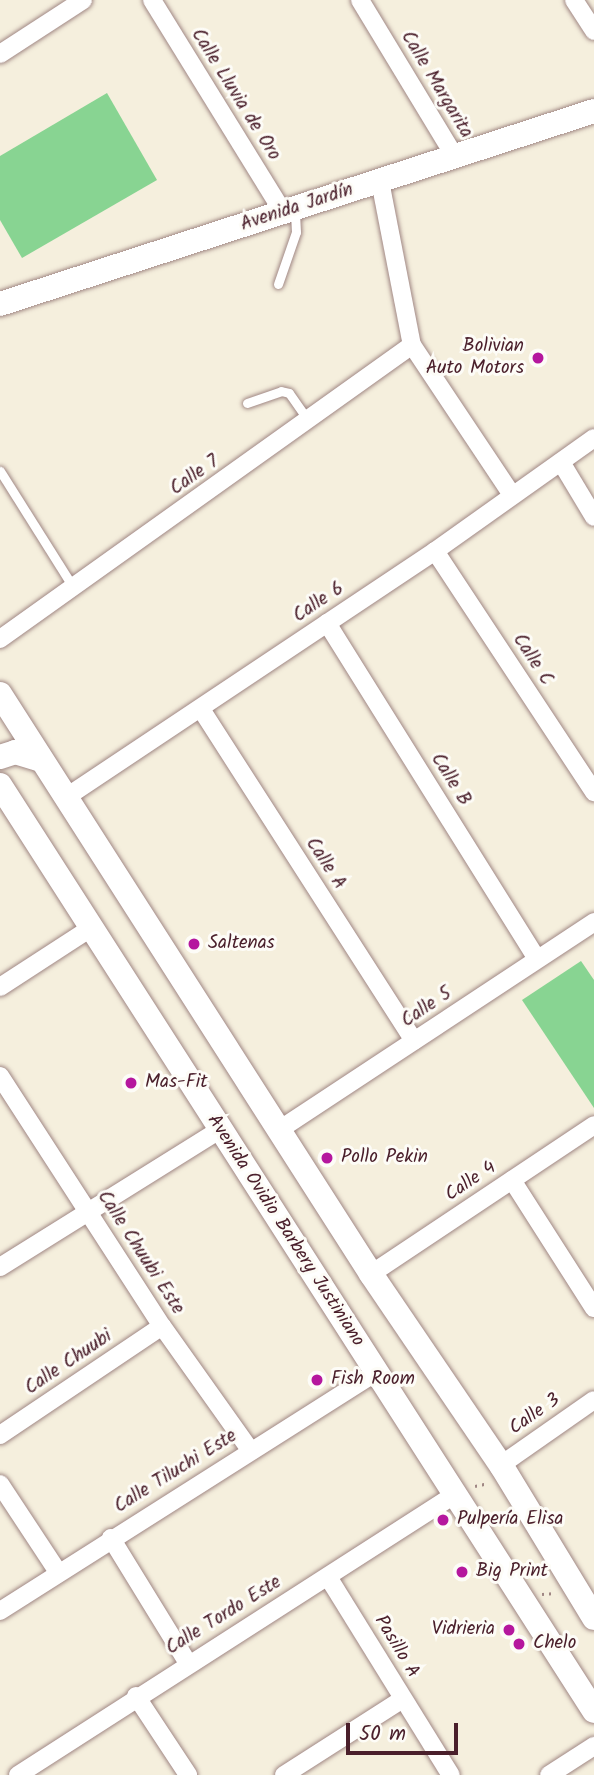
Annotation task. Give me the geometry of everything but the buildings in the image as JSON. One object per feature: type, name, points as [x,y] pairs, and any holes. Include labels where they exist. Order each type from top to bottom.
[{"type":"main road","name":"Avenida Jardín","points":[[0,304],[594,111]]},
{"type":"main road","points":[[0,746],[11,740],[15,731],[7,704]]},
{"type":"main road","points":[[7,704],[38,759],[282,1128],[372,1274],[505,1471],[587,1599]]},
{"type":"main road","points":[[0,757],[15,752],[38,759]]},
{"type":"main road","name":"Avenida Ovidio Barbery Justiniano","points":[[0,785],[520,1597],[590,1700]]},
{"type":"street","points":[[0,54],[83,0]]},
{"type":"street","name":"Calle Lluvia de Oro","points":[[152,0],[289,210]]},
{"type":"street","name":"Calle Margarita","points":[[360,0],[455,156]]},
{"type":"street","points":[[574,0],[594,31]]},
{"type":"street","points":[[380,181],[412,345],[512,495]]},
{"type":"street","name":"Calle 7","points":[[0,639],[412,345]]},
{"type":"street","name":"Calle 6","points":[[65,798],[435,551],[594,438]]},
{"type":"street","points":[[561,462],[594,517]]},
{"type":"street","name":"Calle C","points":[[435,551],[594,792]]},
{"type":"street","name":"Calle B","points":[[327,623],[537,959]]},
{"type":"street","name":"Calle A","points":[[201,709],[414,1041]]},
{"type":"street","name":"Calle 5","points":[[282,1128],[594,922]]},
{"type":"street","points":[[0,987],[91,928]]},
{"type":"street","name":"Calle Chuubi Este","points":[[2,1085],[162,1326],[250,1450]]},
{"type":"street","name":"Calle 4","points":[[372,1274],[594,1125]]},
{"type":"street","points":[[0,1267],[87,1210],[219,1130]]},
{"type":"street","points":[[512,1180],[594,1308]]},
{"type":"street","name":"Calle Chuubi","points":[[0,1435],[162,1326]]},
{"type":"street","name":"Calle Tiluchi Este","points":[[0,1611],[376,1372]]},
{"type":"street","name":"Calle 3","points":[[505,1471],[594,1400]]},
{"type":"street","points":[[0,1484],[58,1572]]},
{"type":"street","name":"Calle Tordo Este","points":[[18,1775],[188,1662],[328,1577],[453,1493]]},
{"type":"street","points":[[111,1538],[188,1662]]},
{"type":"street","name":"Pasillo A","points":[[328,1577],[451,1775]]},
{"type":"street","points":[[136,1696],[188,1775]]},
{"type":"street","points":[[291,1773],[403,1699]]},
{"type":"street","points":[[549,1775],[594,1746]]},
{"type":"lane","points":[[278,285],[296,232],[289,210]]},
{"type":"lane","points":[[247,403],[289,393],[309,421]]},
{"type":"lane","points":[[0,471],[73,587]]},
{"type":"path","points":[[453,1493],[505,1471]]},
{"type":"path","points":[[520,1597],[587,1599]]},
{"type":"green space","points":[[107,93],[157,180],[22,258],[0,220],[0,156]]},
{"type":"green space","points":[[581,961],[594,980],[594,1108],[522,1000]]},
{"type":"place","name":"Bolivian Auto Motors","points":[[538,358]]},
{"type":"place","name":"Saltenas","points":[[194,944]]},
{"type":"place","name":"Mas-Fit","points":[[131,1083]]},
{"type":"place","name":"Pollo Pekin","points":[[327,1158]]},
{"type":"place","name":"Fish Room","points":[[317,1380]]},
{"type":"place","name":"Pulpería Elisa","points":[[443,1520]]},
{"type":"place","name":"Big Print","points":[[462,1572]]},
{"type":"place","name":"Vidrieria","points":[[509,1630]]},
{"type":"place","name":"Chelo","points":[[519,1644]]}]
